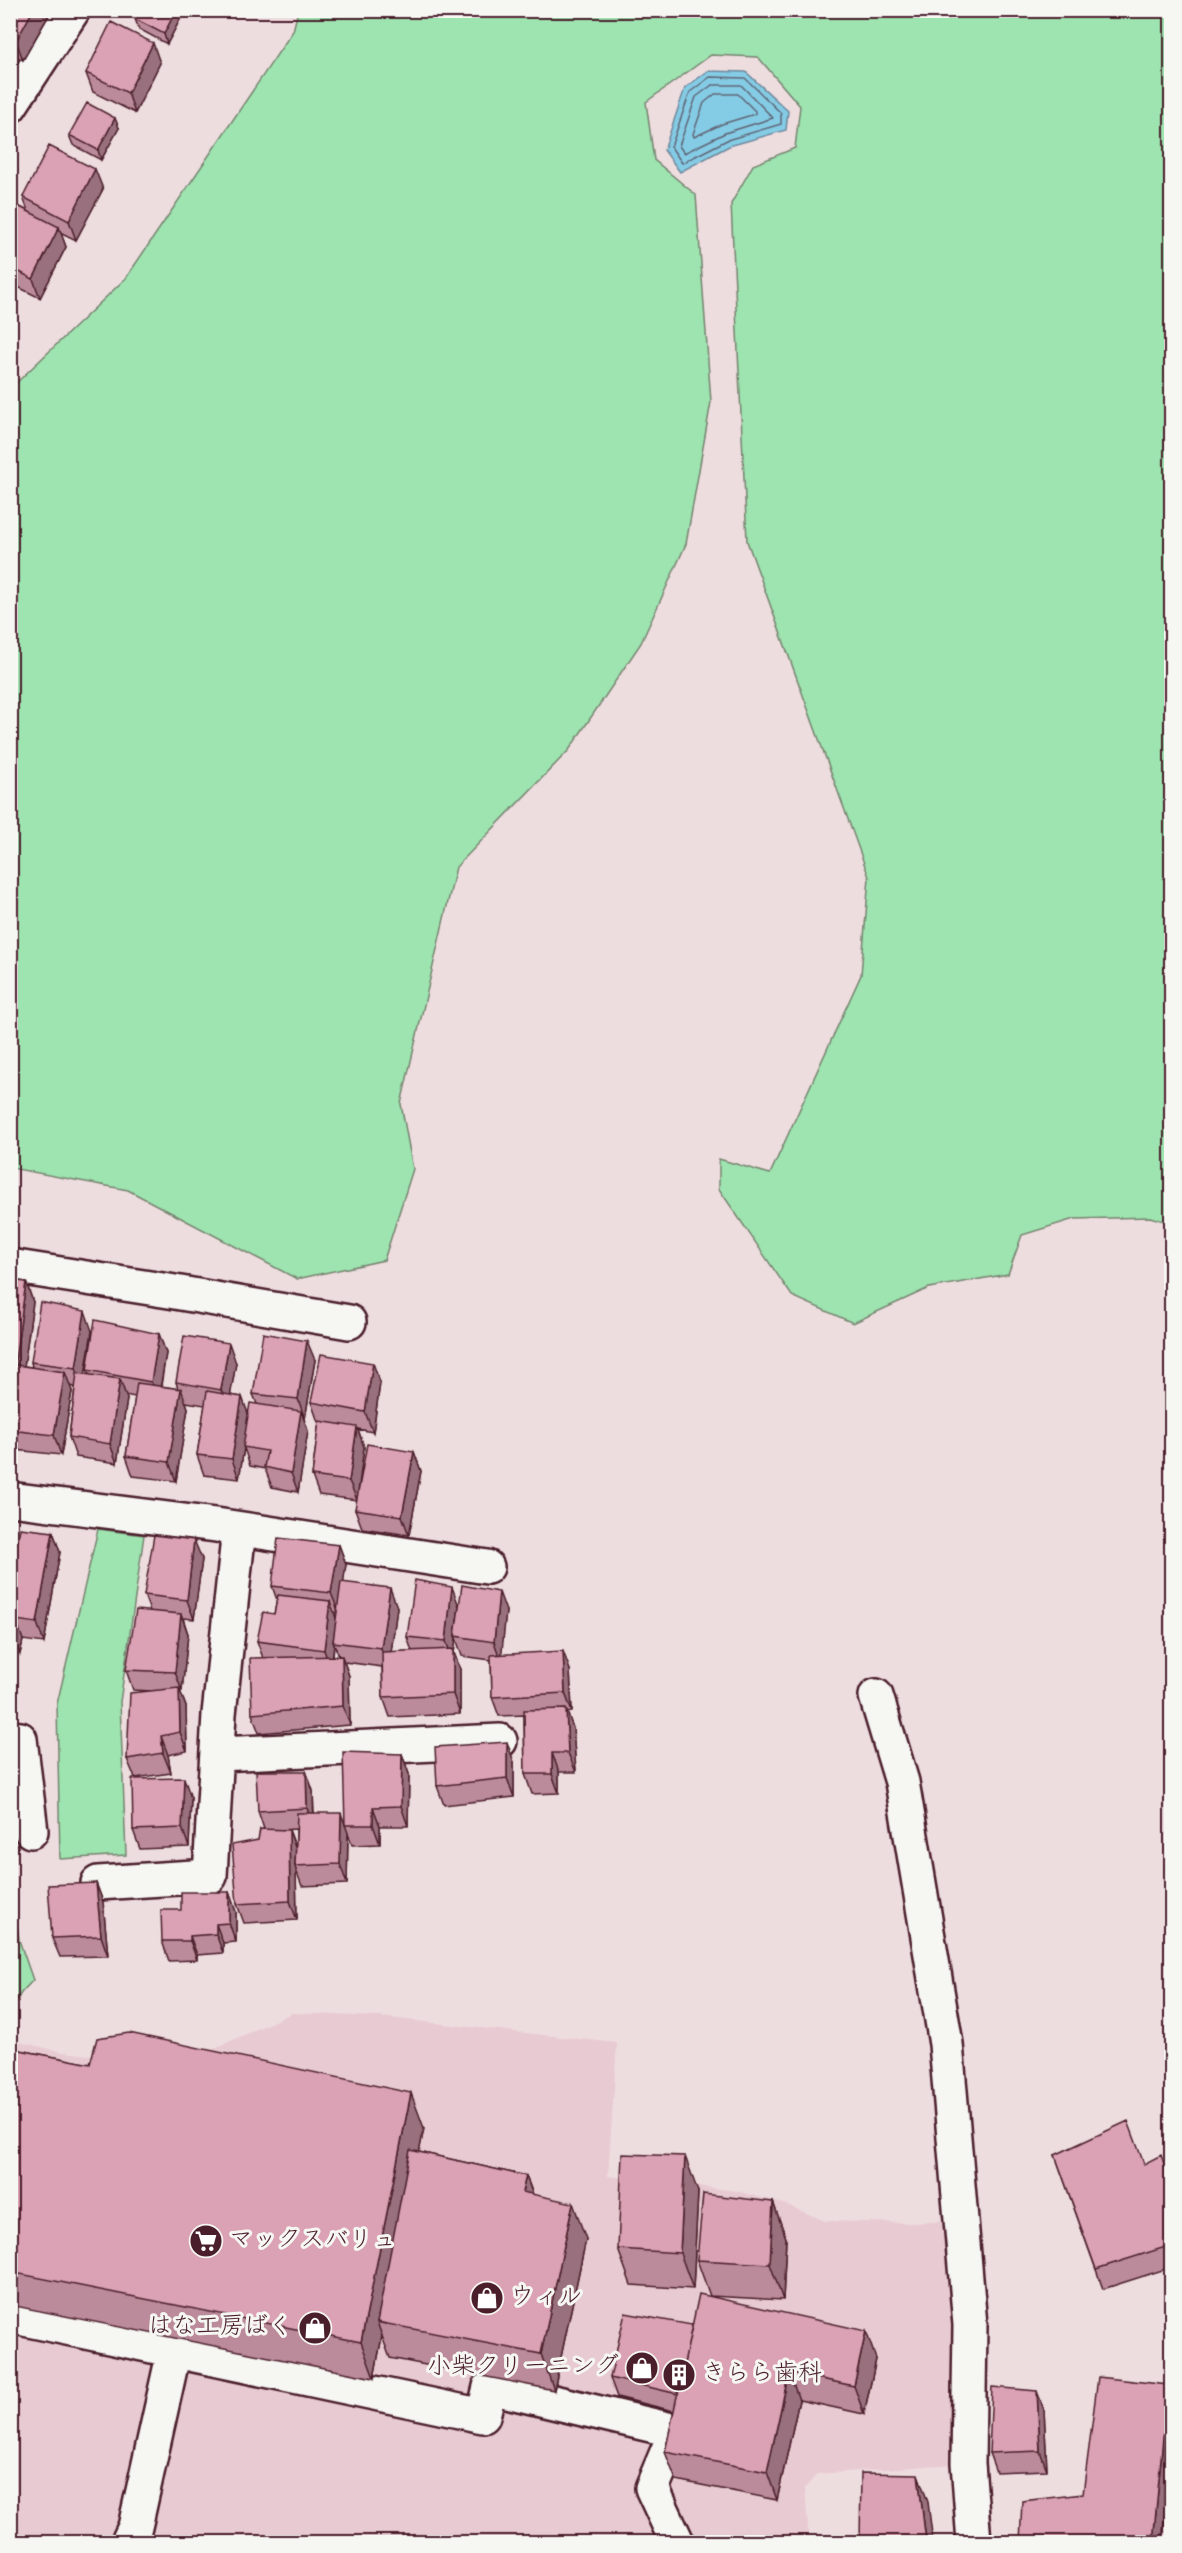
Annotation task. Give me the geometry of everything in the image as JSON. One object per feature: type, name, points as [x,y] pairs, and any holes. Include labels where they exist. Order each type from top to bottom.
[{"type":"street","points":[[10,106],[74,10]]},
{"type":"street","points":[[10,1266],[349,1322]]},
{"type":"street","points":[[10,1499],[239,1529],[487,1567]]},
{"type":"street","points":[[98,1883],[210,1876],[219,1714],[239,1529]]},
{"type":"street","points":[[876,1696],[902,1782],[946,2044],[970,2325],[968,2463],[974,2542]]},
{"type":"street","points":[[10,1738],[20,1739],[31,1831]]},
{"type":"street","points":[[218,1754],[500,1741]]},
{"type":"street","points":[[10,2316],[483,2416],[490,2387],[676,2431],[652,2488],[677,2542]]},
{"type":"street","points":[[128,2542],[135,2527],[174,2351]]},
{"type":"shaded area","points":[[292,2013],[380,2017],[617,2043],[608,2176],[737,2191],[787,2205],[825,2221],[912,2223],[951,2221],[968,2463],[817,2474],[805,2488],[809,2542],[11,2542],[11,2040],[63,2052],[109,2057],[189,2060]]},
{"type":"green space","points":[[298,11],[1171,11],[1171,1223],[1150,1217],[1074,1219],[1022,1235],[1008,1274],[929,1288],[853,1323],[792,1296],[719,1189],[719,1159],[770,1174],[861,975],[869,877],[747,541],[731,204],[753,165],[795,148],[800,106],[758,57],[711,55],[646,102],[654,160],[696,195],[711,402],[686,544],[641,643],[569,750],[456,867],[401,1104],[413,1169],[384,1260],[297,1279],[128,1190],[11,1168],[11,388],[126,278],[293,31]]},
{"type":"green space","points":[[98,1529],[144,1535],[120,1702],[126,1855],[60,1859],[57,1704]]},
{"type":"green space","points":[[11,1872],[19,1940],[33,1980],[21,1993],[11,2010]]},
{"type":"water","points":[[708,71],[746,72],[788,111],[786,130],[729,146],[680,172],[664,150],[685,88]]},
{"type":"building","points":[[10,10],[33,10],[16,41],[10,37]]},
{"type":"building","points":[[140,10],[176,10],[164,34],[135,19]]},
{"type":"building","points":[[111,22],[153,43],[128,93],[86,73]]},
{"type":"building","points":[[87,103],[115,118],[98,150],[69,135]]},
{"type":"building","points":[[49,146],[95,169],[69,221],[23,197]]},
{"type":"building","points":[[10,202],[59,227],[33,279],[10,267]]},
{"type":"building","points":[[10,1280],[26,1282],[15,1361],[10,1361]]},
{"type":"building","points":[[40,1302],[85,1311],[76,1368],[31,1362]]},
{"type":"building","points":[[95,1320],[159,1334],[151,1382],[87,1370]]},
{"type":"building","points":[[263,1333],[307,1341],[298,1399],[253,1394]]},
{"type":"building","points":[[184,1336],[229,1343],[221,1390],[176,1382]]},
{"type":"building","points":[[321,1354],[373,1363],[365,1412],[311,1402]]},
{"type":"building","points":[[16,1365],[65,1372],[54,1435],[10,1430],[10,1410]]},
{"type":"building","points":[[77,1373],[120,1379],[110,1444],[69,1437]]},
{"type":"building","points":[[137,1383],[181,1389],[169,1462],[126,1456]]},
{"type":"building","points":[[207,1391],[242,1397],[232,1459],[197,1455]]},
{"type":"building","points":[[250,1403],[301,1411],[291,1473],[264,1467],[267,1451],[243,1447]]},
{"type":"building","points":[[319,1421],[357,1427],[349,1481],[312,1476]]},
{"type":"building","points":[[367,1444],[414,1452],[402,1516],[355,1509]]},
{"type":"building","points":[[20,1528],[53,1532],[37,1623],[16,1620],[13,1635],[10,1634],[10,1540],[18,1541]]},
{"type":"building","points":[[154,1535],[194,1540],[187,1600],[144,1595]]},
{"type":"building","points":[[278,1538],[339,1545],[331,1593],[272,1586]]},
{"type":"building","points":[[415,1580],[452,1587],[446,1641],[407,1637]]},
{"type":"building","points":[[341,1582],[390,1588],[381,1648],[333,1642]]},
{"type":"building","points":[[462,1585],[499,1592],[494,1642],[455,1636]]},
{"type":"building","points":[[278,1595],[330,1601],[324,1650],[257,1641],[263,1612],[274,1614]]},
{"type":"building","points":[[136,1610],[181,1614],[175,1672],[126,1670]]},
{"type":"building","points":[[453,1649],[453,1694],[383,1697],[382,1652]]},
{"type":"building","points":[[563,1651],[565,1693],[492,1697],[491,1655]]},
{"type":"building","points":[[342,1656],[343,1706],[252,1714],[250,1658]]},
{"type":"building","points":[[179,1688],[180,1732],[161,1736],[163,1753],[127,1759],[130,1693]]},
{"type":"building","points":[[566,1709],[568,1753],[552,1753],[552,1774],[525,1774],[524,1710]]},
{"type":"building","points":[[507,1742],[507,1778],[437,1786],[435,1747]]},
{"type":"building","points":[[343,1752],[402,1754],[401,1806],[373,1807],[373,1825],[345,1825]]},
{"type":"building","points":[[256,1771],[306,1771],[307,1808],[258,1811]]},
{"type":"building","points":[[184,1778],[182,1828],[133,1830],[132,1779]]},
{"type":"building","points":[[297,1813],[341,1813],[340,1864],[295,1866]]},
{"type":"building","points":[[260,1829],[289,1830],[290,1901],[237,1904],[232,1845],[258,1840]]},
{"type":"building","points":[[96,1883],[101,1936],[52,1938],[48,1885]]},
{"type":"building","points":[[181,1892],[229,1892],[229,1923],[216,1924],[216,1934],[190,1936],[190,1941],[162,1941],[161,1910],[181,1910]]},
{"type":"building","name":"マックスバリュ","points":[[129,2033],[411,2093],[361,2342],[10,2272],[10,2048],[90,2064],[97,2038]]},
{"type":"building","points":[[1128,2121],[1144,2164],[1161,2155],[1172,2186],[1172,2245],[1096,2269],[1055,2155]]},
{"type":"building","name":"ウィル","points":[[410,2150],[526,2176],[522,2192],[573,2203],[541,2354],[377,2322]]},
{"type":"building","points":[[622,2154],[685,2156],[680,2253],[618,2249]]},
{"type":"building","points":[[703,2194],[773,2202],[770,2264],[697,2260]]},
{"type":"building","points":[[699,2294],[866,2331],[854,2386],[789,2372],[767,2472],[665,2452]]},
{"type":"building","points":[[625,2313],[692,2325],[678,2394],[610,2378]]},
{"type":"building","points":[[1098,2377],[1168,2385],[1153,2542],[1020,2542],[1022,2501],[1083,2494]]},
{"type":"building","points":[[992,2387],[1037,2391],[1040,2451],[989,2453]]},
{"type":"building","points":[[861,2473],[918,2474],[926,2542],[860,2542]]},
{"type":"place","name":"マックスバリュ","points":[[206,2241]]},
{"type":"place","name":"ウィル","points":[[487,2298]]},
{"type":"place","name":"はな工房ばく","points":[[315,2328]]},
{"type":"place","name":"小柴クリーニング","points":[[642,2368]]},
{"type":"place","name":"きらら歯科","points":[[679,2375]]}]
